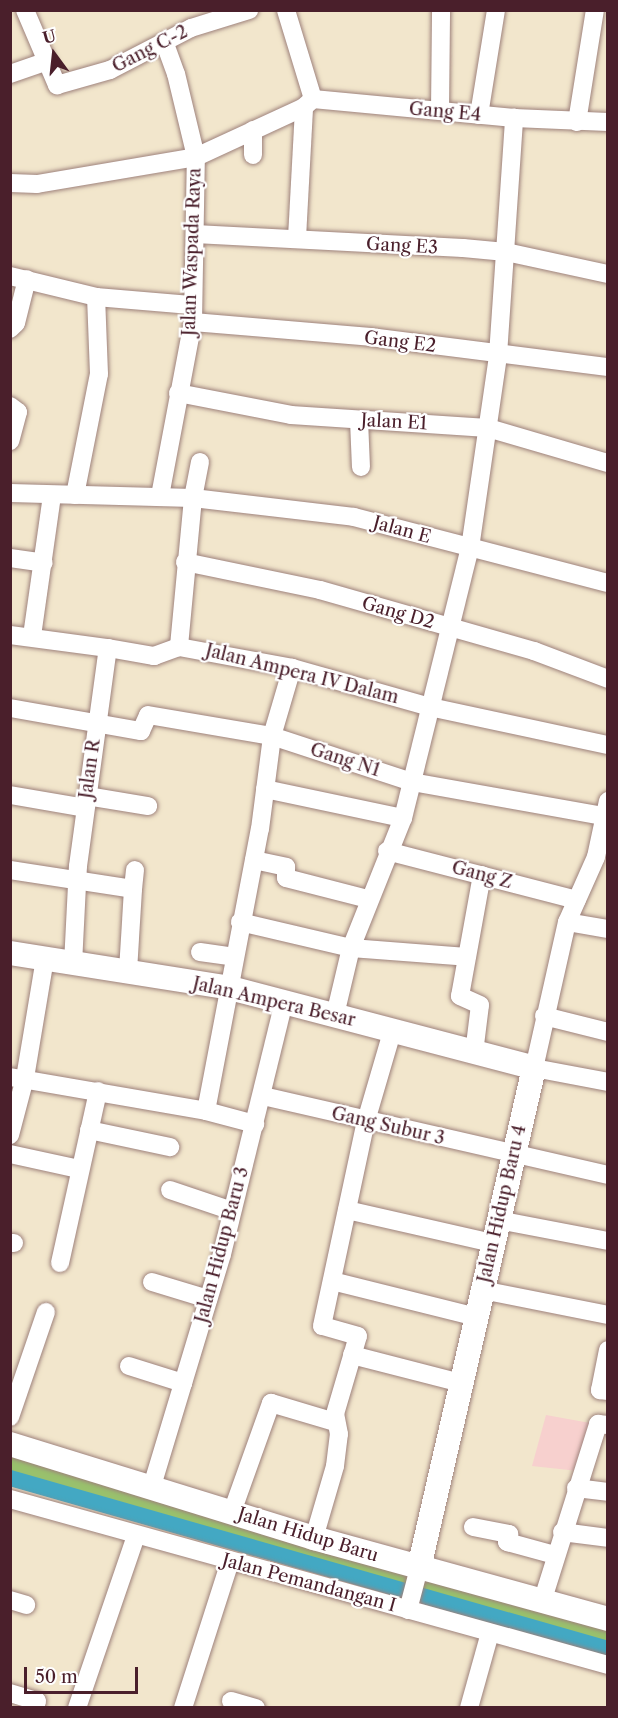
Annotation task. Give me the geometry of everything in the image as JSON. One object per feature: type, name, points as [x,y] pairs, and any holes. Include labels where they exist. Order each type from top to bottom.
[{"type":"street","points":[[10,74],[47,61],[25,10]]},
{"type":"street","name":"Gang C-2","points":[[47,61],[53,82],[57,85],[110,70],[191,28],[249,10]]},
{"type":"street","points":[[286,10],[308,103],[297,238]]},
{"type":"street","points":[[440,111],[441,10]]},
{"type":"street","points":[[478,115],[496,10]]},
{"type":"street","points":[[577,122],[595,10]]},
{"type":"street","points":[[603,10],[608,11]]},
{"type":"street","points":[[10,183],[37,184],[196,157],[176,74],[165,43]]},
{"type":"street","name":"Gang E4","points":[[308,103],[577,122],[608,122]]},
{"type":"street","name":"Jalan Waspada Raya","points":[[160,496],[192,314],[196,157],[308,103]]},
{"type":"street","points":[[335,1015],[351,948],[387,851],[403,818],[452,629],[470,548],[498,355],[514,118]]},
{"type":"street","points":[[253,130],[253,155]]},
{"type":"street","name":"Gang E3","points":[[195,234],[297,238],[506,252],[608,274]]},
{"type":"street","points":[[10,329],[16,323],[19,278]]},
{"type":"street","name":"Gang E2","points":[[19,278],[96,297],[192,314],[608,368]]},
{"type":"street","points":[[75,495],[99,374],[96,297]]},
{"type":"street","name":"Jalan E1","points":[[178,393],[291,416],[488,428],[608,463]]},
{"type":"street","points":[[10,406],[18,412],[10,441]]},
{"type":"street","points":[[359,420],[361,467]]},
{"type":"street","name":"Jalan Ampera IV Dalam","points":[[200,462],[185,562],[179,647],[292,668],[430,707],[608,745]]},
{"type":"street","points":[[10,493],[193,498]]},
{"type":"street","points":[[32,636],[52,495]]},
{"type":"street","name":"Jalan E","points":[[193,498],[354,517],[608,583]]},
{"type":"street","points":[[10,558],[44,563]]},
{"type":"street","name":"Gang D2","points":[[185,562],[320,590],[534,651],[608,679]]},
{"type":"street","points":[[10,635],[32,636],[154,656],[179,647]]},
{"type":"street","name":"Jalan R","points":[[73,964],[77,882],[108,648]]},
{"type":"street","points":[[206,1111],[230,988],[240,922],[254,860],[272,736],[292,668]]},
{"type":"street","points":[[10,708],[97,722]]},
{"type":"street","name":"Gang N1","points":[[97,722],[141,731],[147,715],[272,736],[412,782],[607,811]]},
{"type":"street","points":[[265,789],[403,818]]},
{"type":"street","points":[[10,795],[148,806]]},
{"type":"street","name":"Jalan Hidup Baru 4","points":[[409,1606],[567,922],[596,857],[607,811]]},
{"type":"street","name":"Gang Z","points":[[387,851],[577,900]]},
{"type":"street","points":[[254,860],[286,867],[286,878],[368,899]]},
{"type":"street","points":[[10,870],[133,889]]},
{"type":"street","points":[[128,971],[135,870]]},
{"type":"street","points":[[474,1053],[480,1005],[460,996],[482,875]]},
{"type":"street","points":[[240,922],[351,948],[467,957]]},
{"type":"street","points":[[567,922],[608,929]]},
{"type":"street","name":"Jalan Ampera Besar","points":[[10,952],[230,988],[284,1000],[392,1032],[534,1068]]},
{"type":"street","points":[[200,952],[235,957]]},
{"type":"street","points":[[10,1135],[18,1077],[45,958]]},
{"type":"street","name":"Jalan Hidup Baru 3","points":[[152,1486],[232,1211],[263,1096],[284,1000]]},
{"type":"street","points":[[544,1016],[608,1032]]},
{"type":"street","points":[[314,1538],[334,1466],[339,1434],[334,1422],[357,1336],[322,1326],[366,1121],[392,1032]]},
{"type":"street","points":[[534,1068],[608,1082]]},
{"type":"street","points":[[18,1077],[206,1111],[255,1124]]},
{"type":"street","points":[[60,1263],[98,1091]]},
{"type":"street","name":"Gang Subur 3","points":[[263,1096],[608,1176]]},
{"type":"street","points":[[89,1130],[170,1147]]},
{"type":"street","points":[[10,1154],[79,1169]]},
{"type":"street","points":[[170,1190],[232,1211]]},
{"type":"street","points":[[347,1210],[492,1243]]},
{"type":"street","points":[[498,1220],[608,1241]]},
{"type":"street","points":[[332,1281],[476,1317]]},
{"type":"street","points":[[152,1282],[208,1299]]},
{"type":"street","points":[[482,1290],[608,1315]]},
{"type":"street","points":[[10,1418],[46,1312]]},
{"type":"street","points":[[608,1350],[600,1390],[608,1391]]},
{"type":"street","points":[[352,1355],[461,1383]]},
{"type":"street","points":[[129,1366],[183,1383]]},
{"type":"street","points":[[232,1512],[271,1403],[334,1422]]},
{"type":"street","points":[[542,1602],[562,1532],[598,1424],[608,1425]]},
{"type":"street","name":"Jalan Hidup Baru","points":[[10,1444],[152,1486],[418,1573],[608,1620]]},
{"type":"street","points":[[576,1488],[608,1492]]},
{"type":"street","name":"Jalan Pemandangan I","points":[[10,1499],[230,1562],[409,1606],[490,1633],[608,1665]]},
{"type":"street","points":[[473,1527],[509,1534],[507,1542],[555,1555]]},
{"type":"street","points":[[562,1532],[608,1538]]},
{"type":"street","points":[[77,1707],[136,1536]]},
{"type":"street","points":[[183,1707],[230,1562]]},
{"type":"street","points":[[469,1707],[490,1633]]},
{"type":"street","points":[[10,1693],[37,1701],[35,1707]]},
{"type":"street","points":[[231,1701],[256,1707]]},
{"type":"shaded area","points":[[546,1415],[590,1423],[578,1471],[532,1466]]},
{"type":"green space","points":[[10,1444],[607,1620],[607,1649],[11,1478]]},
{"type":"waterway","points":[[10,1478],[608,1649]]}]
